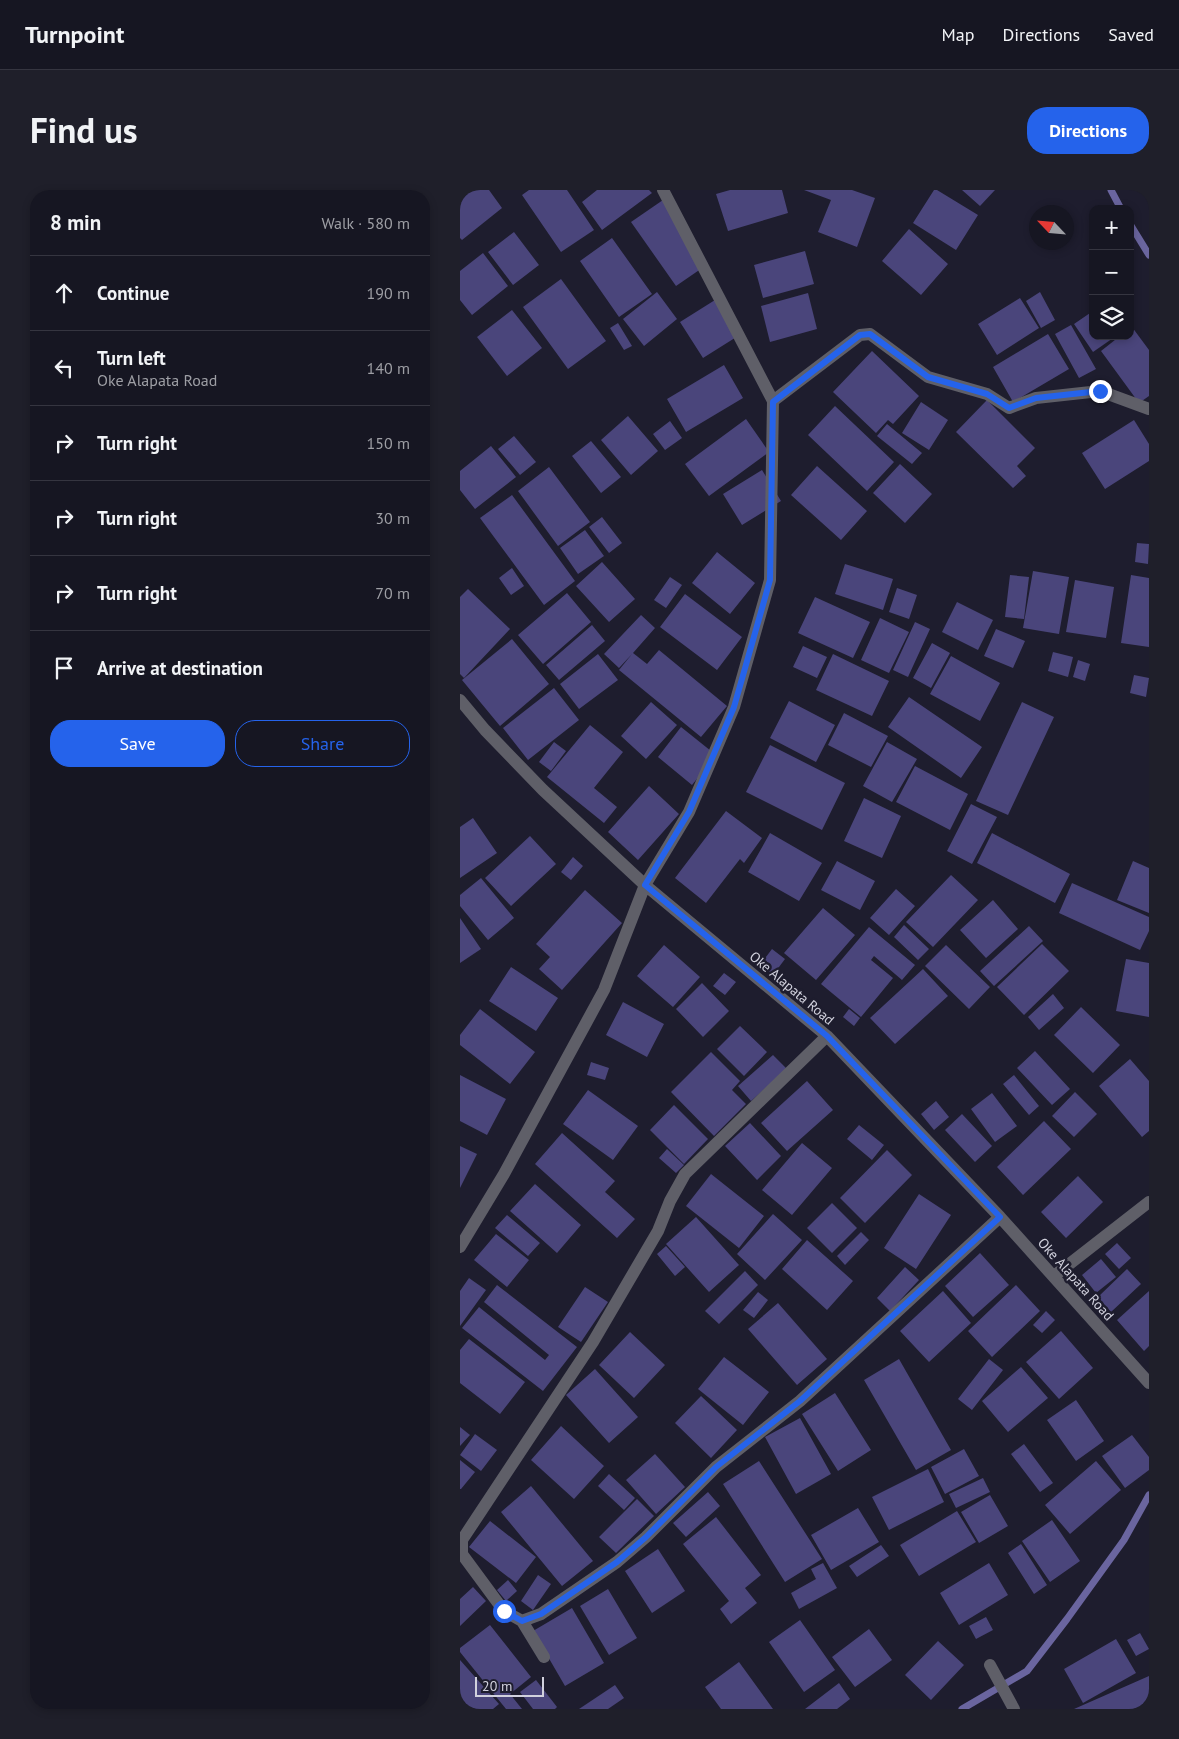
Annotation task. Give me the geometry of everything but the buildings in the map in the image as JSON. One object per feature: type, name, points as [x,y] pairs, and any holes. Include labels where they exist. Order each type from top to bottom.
[{"type":"street","points":[[460,1247],[504,1174],[604,990],[645,885],[689,812],[734,707],[770,580],[773,402],[663,190]]},
{"type":"street","points":[[773,402],[860,335],[870,334],[928,377],[987,394],[1009,408],[1036,398],[1100,391],[1149,409]]},
{"type":"street","name":"Oke Alapata Road","points":[[460,700],[485,730],[543,790],[645,885],[827,1036],[1000,1217],[1149,1383]]},
{"type":"street","points":[[544,1657],[522,1621],[504,1611],[461,1554],[462,1540],[593,1342],[658,1231],[670,1201],[685,1174],[827,1036]]},
{"type":"street","points":[[1054,1276],[1149,1202]]},
{"type":"street","points":[[522,1621],[541,1614],[617,1562],[646,1537],[716,1467],[800,1401],[1000,1217]]},
{"type":"street","points":[[990,1665],[1014,1709]]},
{"type":"waterway","points":[[1111,190],[1119,205]]},
{"type":"waterway","points":[[1134,231],[1149,255]]},
{"type":"waterway","points":[[962,1709],[1027,1671],[1124,1540],[1149,1495]]},
{"type":"route","points":[[504,1611],[522,1621],[541,1614],[617,1562],[646,1537],[716,1467],[800,1401],[1000,1217],[827,1036],[645,885],[689,812],[734,707],[770,580],[773,402],[860,335],[870,334],[928,377],[987,394],[1009,408],[1036,398],[1100,391]]}]
